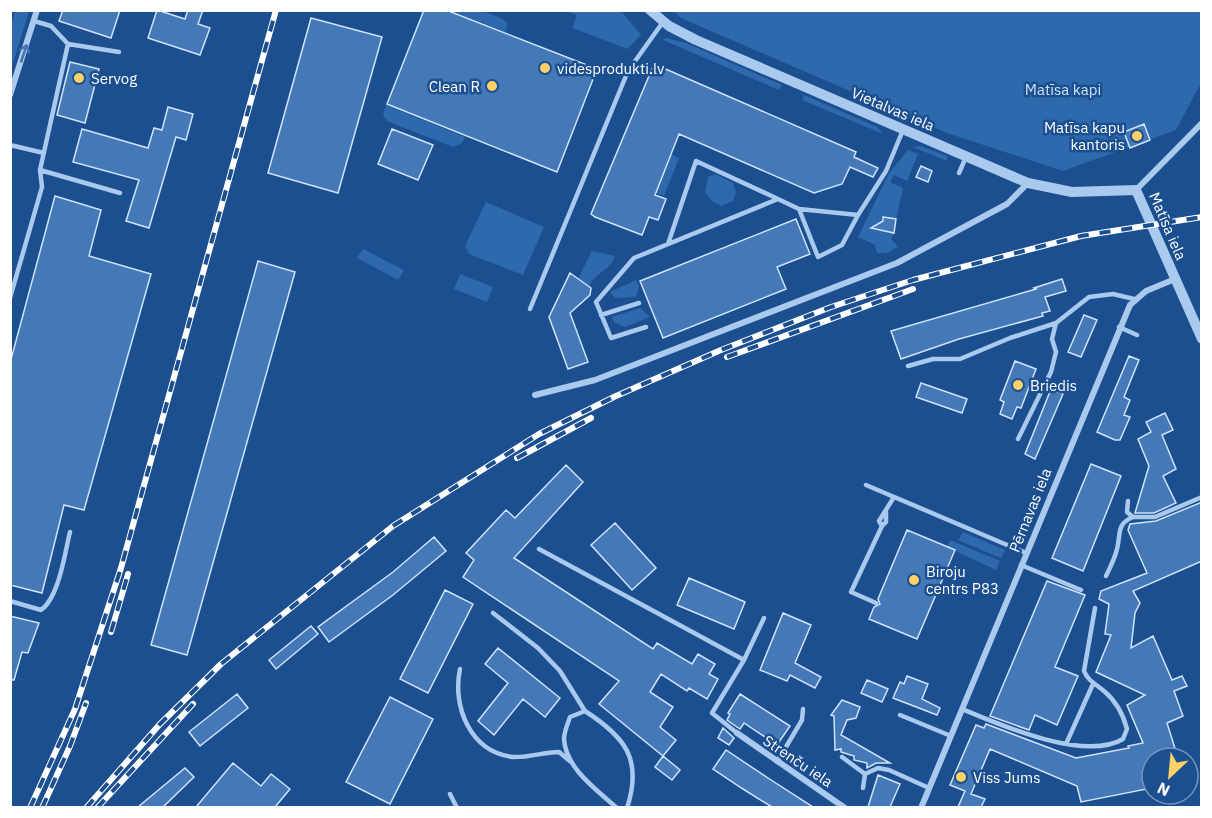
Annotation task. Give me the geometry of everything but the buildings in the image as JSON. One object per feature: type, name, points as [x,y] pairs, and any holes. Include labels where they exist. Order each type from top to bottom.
[{"type":"street","points":[[10,95],[37,10]]},
{"type":"street","name":"Vietalvas iela","points":[[650,10],[663,22],[696,40],[1028,183],[1072,192],[1136,190]]},
{"type":"street","points":[[1136,190],[1202,123]]},
{"type":"street","points":[[535,395],[595,380],[897,263],[1007,204],[1028,183]]},
{"type":"street","name":"Matīsa iela","points":[[1136,190],[1202,339]]},
{"type":"street","points":[[1134,300],[1146,291],[1175,279]]},
{"type":"street","name":"Pērnavas iela","points":[[921,807],[1119,327],[1134,300]]},
{"type":"street","name":"Strenču iela","points":[[737,734],[845,807]]},
{"type":"lane","points":[[34,21],[51,26],[68,44],[119,52]]},
{"type":"lane","points":[[530,309],[628,71],[663,22]]},
{"type":"lane","points":[[10,298],[42,187],[40,170],[68,44]]},
{"type":"lane","points":[[799,209],[818,257],[842,245],[858,214],[886,171],[903,130]]},
{"type":"lane","points":[[10,145],[44,153]]},
{"type":"lane","points":[[959,172],[966,157]]},
{"type":"lane","points":[[668,244],[696,161],[799,209],[858,214]]},
{"type":"lane","points":[[40,170],[120,192]]},
{"type":"lane","points":[[646,327],[611,338],[596,302],[634,258],[778,199]]},
{"type":"lane","points":[[908,366],[933,359],[960,359],[1010,338],[1056,323],[1089,297],[1113,294],[1134,300]]},
{"type":"lane","points":[[602,315],[639,303]]},
{"type":"lane","points":[[1018,439],[1051,372],[1056,352],[1052,339],[1056,323]]},
{"type":"lane","points":[[1119,327],[1137,334]]},
{"type":"lane","points":[[866,485],[894,496],[939,519],[1026,553]]},
{"type":"lane","points":[[876,603],[850,592],[882,525],[886,522],[886,512],[894,496]]},
{"type":"lane","points":[[1107,576],[1118,549],[1119,528],[1125,520],[1155,517],[1202,497]]},
{"type":"lane","points":[[1128,501],[1128,512],[1133,518]]},
{"type":"lane","points":[[10,601],[41,610],[47,606],[55,590],[70,532]]},
{"type":"lane","points":[[539,549],[744,660]]},
{"type":"lane","points":[[1021,565],[1081,590]]},
{"type":"lane","points":[[962,709],[1027,734],[1083,748],[1107,746],[1125,737],[1127,729],[1119,709],[1107,693],[1094,684],[1084,670],[1095,608]]},
{"type":"lane","points":[[493,614],[538,648],[552,663],[585,711],[617,735],[629,751],[634,766],[627,807]]},
{"type":"lane","points":[[737,734],[712,713],[744,660],[764,618]]},
{"type":"lane","points":[[460,669],[456,687],[468,729],[476,739],[490,749],[512,757],[559,752],[583,777],[618,807]]},
{"type":"lane","points":[[1066,744],[1094,684]]},
{"type":"lane","points":[[777,762],[802,720],[803,709]]},
{"type":"lane","points":[[571,762],[564,738],[570,717],[585,711]]},
{"type":"lane","points":[[900,715],[951,736]]},
{"type":"lane","points":[[842,757],[865,774]]},
{"type":"lane","points":[[865,774],[878,768],[889,770],[929,788]]},
{"type":"lane","points":[[863,788],[865,774]]},
{"type":"lane","points":[[450,795],[457,807]]},
{"type":"green space","points":[[15,11],[29,11],[11,70],[11,26]]},
{"type":"green space","points":[[451,11],[473,11],[494,15],[507,22],[506,32]]},
{"type":"green space","points":[[567,11],[621,11],[641,35],[628,49],[572,28],[577,15]]},
{"type":"green space","name":"Matīsa kapi","points":[[674,11],[1201,11],[1201,83],[1176,130],[1063,171],[947,133],[681,18]]},
{"type":"green space","points":[[666,38],[686,43],[782,85],[779,90],[663,40]]},
{"type":"green space","points":[[804,95],[877,127],[883,134],[802,100]]},
{"type":"green space","points":[[386,105],[465,137],[462,143],[453,147],[387,121],[383,115]]},
{"type":"green space","points":[[920,146],[947,156],[947,161],[913,147]]},
{"type":"green space","points":[[908,150],[918,154],[907,181],[894,175],[890,182],[903,188],[896,219],[883,217],[881,230],[894,233],[891,239],[898,247],[887,253],[877,253],[875,245],[858,237],[889,173]]},
{"type":"green space","points":[[671,154],[679,158],[664,196],[656,193]]},
{"type":"green space","points":[[715,174],[733,183],[736,192],[733,201],[721,206],[713,202],[705,192],[708,177]]},
{"type":"green space","points":[[486,202],[544,227],[523,275],[469,254],[465,246]]},
{"type":"green space","points":[[363,249],[404,270],[398,280],[357,258]]},
{"type":"green space","points":[[592,251],[615,256],[610,265],[591,282],[589,287],[578,279]]},
{"type":"green space","points":[[460,274],[493,287],[487,302],[454,289]]},
{"type":"green space","points":[[636,280],[639,286],[636,297],[615,298],[610,292]]},
{"type":"green space","points":[[640,308],[650,317],[625,327],[614,322],[612,317]]},
{"type":"green space","points":[[1030,502],[1035,505],[1021,542],[1016,540]]},
{"type":"green space","points":[[963,532],[1005,550],[1001,558],[958,540]]},
{"type":"green space","points":[[950,540],[1000,561],[996,570],[947,547]]},
{"type":"railway","points":[[30,808],[75,709],[121,568],[276,10]]},
{"type":"railway","points":[[86,808],[160,724],[221,664],[393,526],[539,434],[616,396],[721,350],[831,307],[913,280],[1081,236],[1202,217]]},
{"type":"railway","points":[[727,357],[913,289]]},
{"type":"railway","points":[[517,458],[591,418]]},
{"type":"railway","points":[[111,632],[128,574]]},
{"type":"railway","points":[[42,808],[70,746],[86,703]]},
{"type":"railway","points":[[97,808],[193,704]]},
{"type":"place","name":"videsprodukti.lv","points":[[545,68]]},
{"type":"place","name":"Servog","points":[[79,78]]},
{"type":"place","name":"Clean R","points":[[492,86]]},
{"type":"place","name":"Matīsa kapu kantoris","points":[[1137,136]]},
{"type":"place","name":"Briedis","points":[[1018,385]]},
{"type":"place","name":"Biroju centrs P83","points":[[914,580]]},
{"type":"place","name":"Viss Jums","points":[[961,777]]}]
